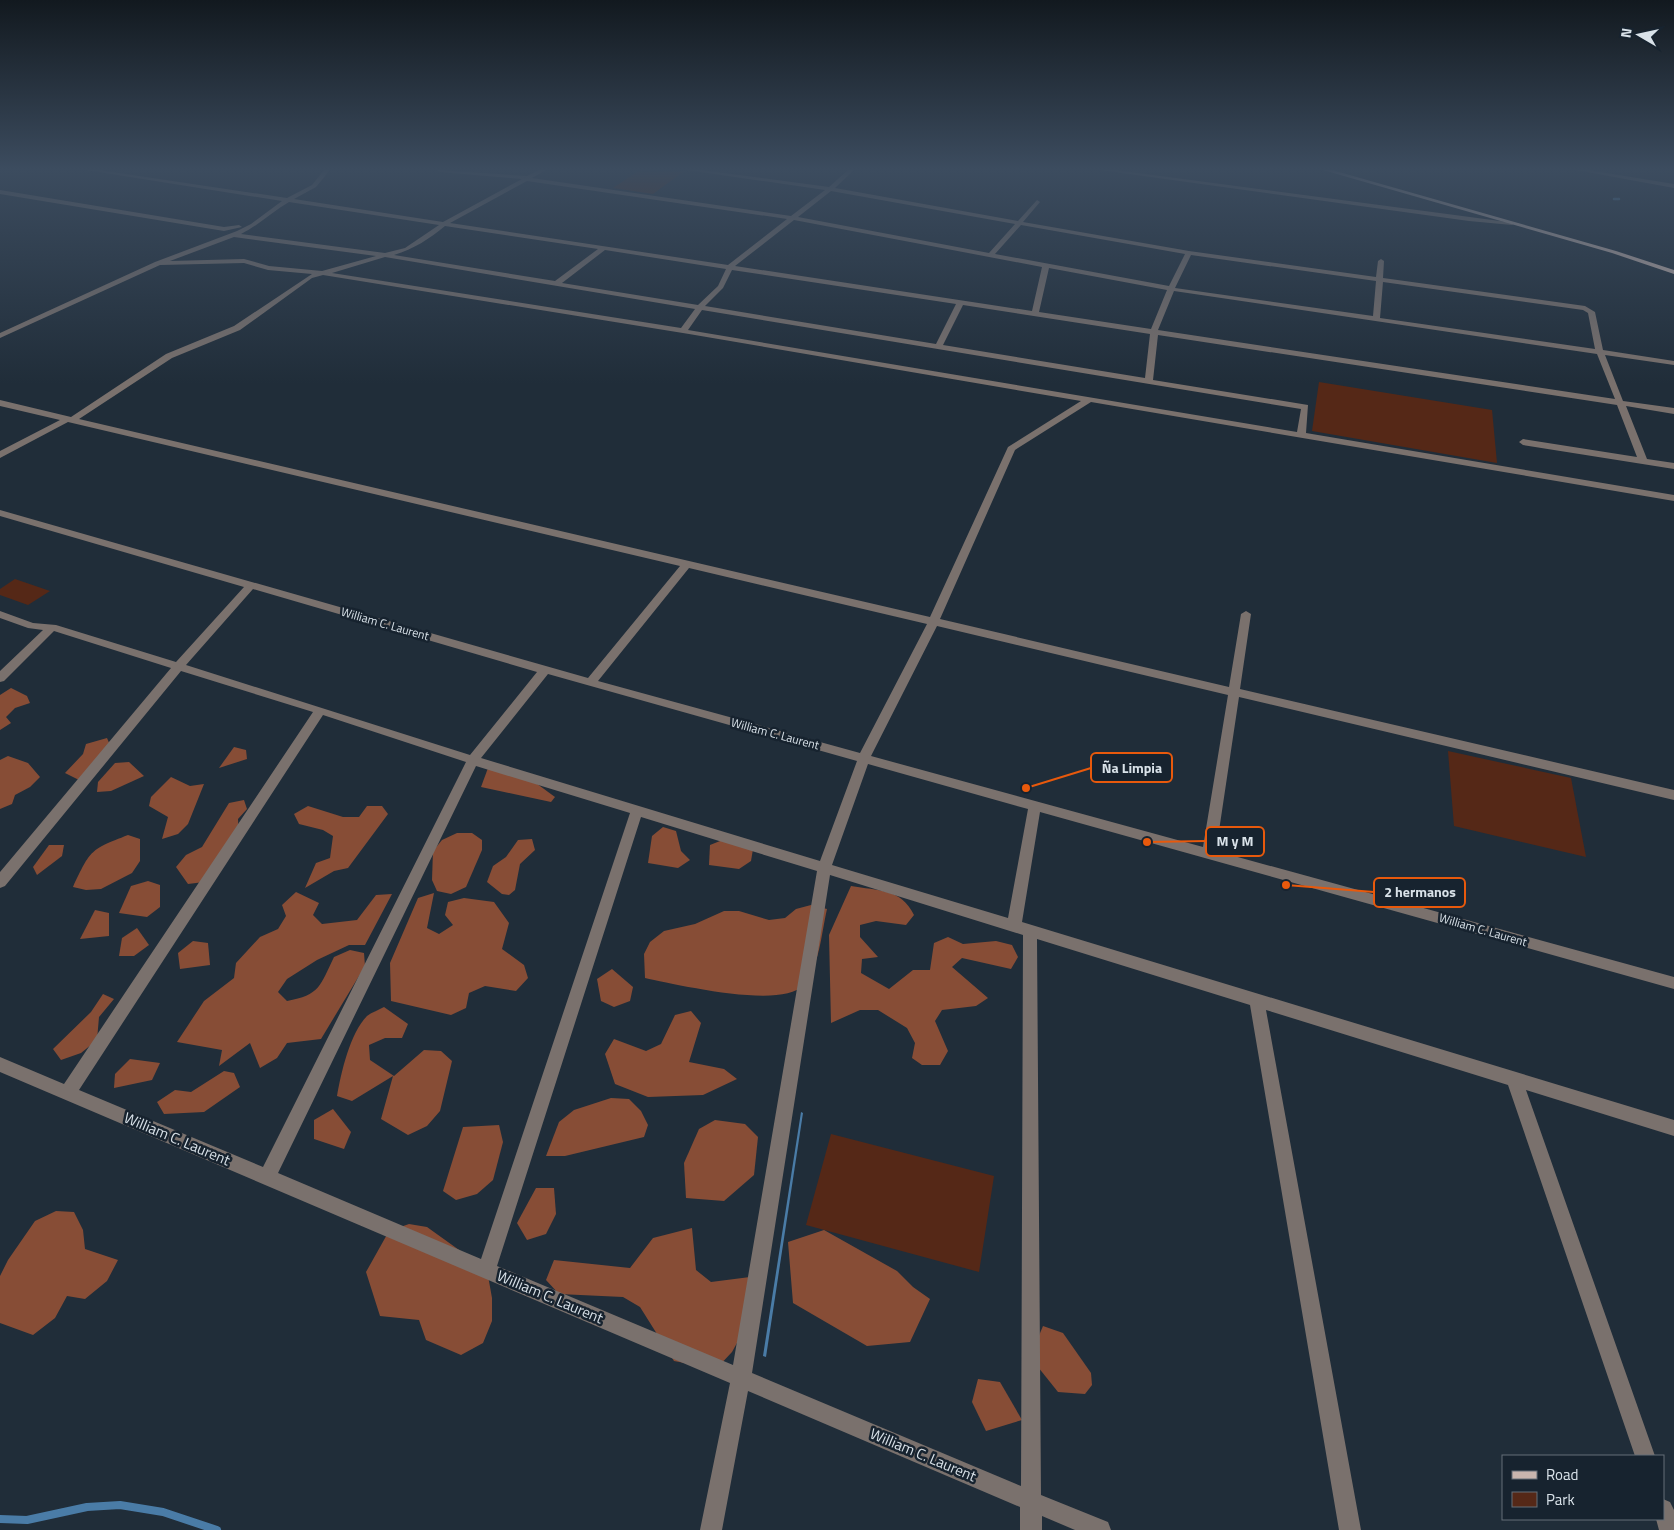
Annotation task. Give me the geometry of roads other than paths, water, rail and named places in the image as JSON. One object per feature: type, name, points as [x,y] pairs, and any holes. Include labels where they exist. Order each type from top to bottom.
[{"type":"main road","points":[[1573,241],[1674,272]]},
{"type":"street","points":[[0,336],[157,263],[215,241]]},
{"type":"street","points":[[295,241],[701,306],[1305,407],[1301,435]]},
{"type":"street","points":[[0,456],[70,419],[164,359],[194,344],[237,328],[301,282],[320,273],[408,249],[420,241]]},
{"type":"street","points":[[567,241],[1674,410]]},
{"type":"street","points":[[683,331],[701,306],[721,287],[730,267],[762,241]]},
{"type":"street","points":[[922,241],[1171,289],[1674,363]]},
{"type":"street","points":[[992,254],[1003,241]]},
{"type":"street","points":[[1126,241],[1189,253],[1585,308],[1591,312],[1600,352],[1643,461]]},
{"type":"street","points":[[557,283],[604,247]]},
{"type":"street","points":[[1149,381],[1154,332],[1171,289],[1189,253]]},
{"type":"street","points":[[157,263],[244,261],[268,268],[320,273],[683,331],[1674,498]]},
{"type":"street","points":[[1376,320],[1380,261]]},
{"type":"street","points":[[1035,313],[1046,265]]},
{"type":"street","points":[[938,347],[961,302]]},
{"type":"street","points":[[711,1530],[741,1378],[824,868],[864,758],[933,623],[1011,449],[1015,444],[1090,399]]},
{"type":"street","points":[[0,403],[1674,795]]},
{"type":"street","points":[[1524,442],[1674,466]]},
{"type":"street","name":"William C. Laurent","points":[[0,512],[545,670],[1674,983]]},
{"type":"street","points":[[590,682],[686,564]]},
{"type":"street","points":[[0,882],[179,666],[250,586]]},
{"type":"street","points":[[0,614],[32,626],[52,627],[320,710],[473,760],[1674,1128]]},
{"type":"street","points":[[1209,854],[1246,614]]},
{"type":"street","points":[[0,678],[52,627]]},
{"type":"street","points":[[267,1177],[473,760],[545,670]]},
{"type":"street","points":[[68,1092],[320,710]]},
{"type":"street","points":[[1031,1530],[1022,929],[1035,806]]},
{"type":"street","points":[[487,1270],[637,810]]},
{"type":"street","points":[[1257,1000],[1350,1530]]},
{"type":"street","name":"William C. Laurent","points":[[0,1064],[1100,1530]]},
{"type":"street","points":[[1514,1079],[1644,1455]]},
{"type":"street","points":[[1664,1512],[1670,1530]]},
{"type":"water","points":[[801,1112],[803,1113],[766,1357],[763,1356]]},
{"type":"waterway","points":[[0,1519],[27,1520],[87,1507],[120,1505],[163,1512],[217,1530]]},
{"type":"place","name":"Ña Limpia","points":[[1026,788]]},
{"type":"place","name":"M y M","points":[[1147,842]]},
{"type":"place","name":"2 hermanos","points":[[1286,885]]}]
